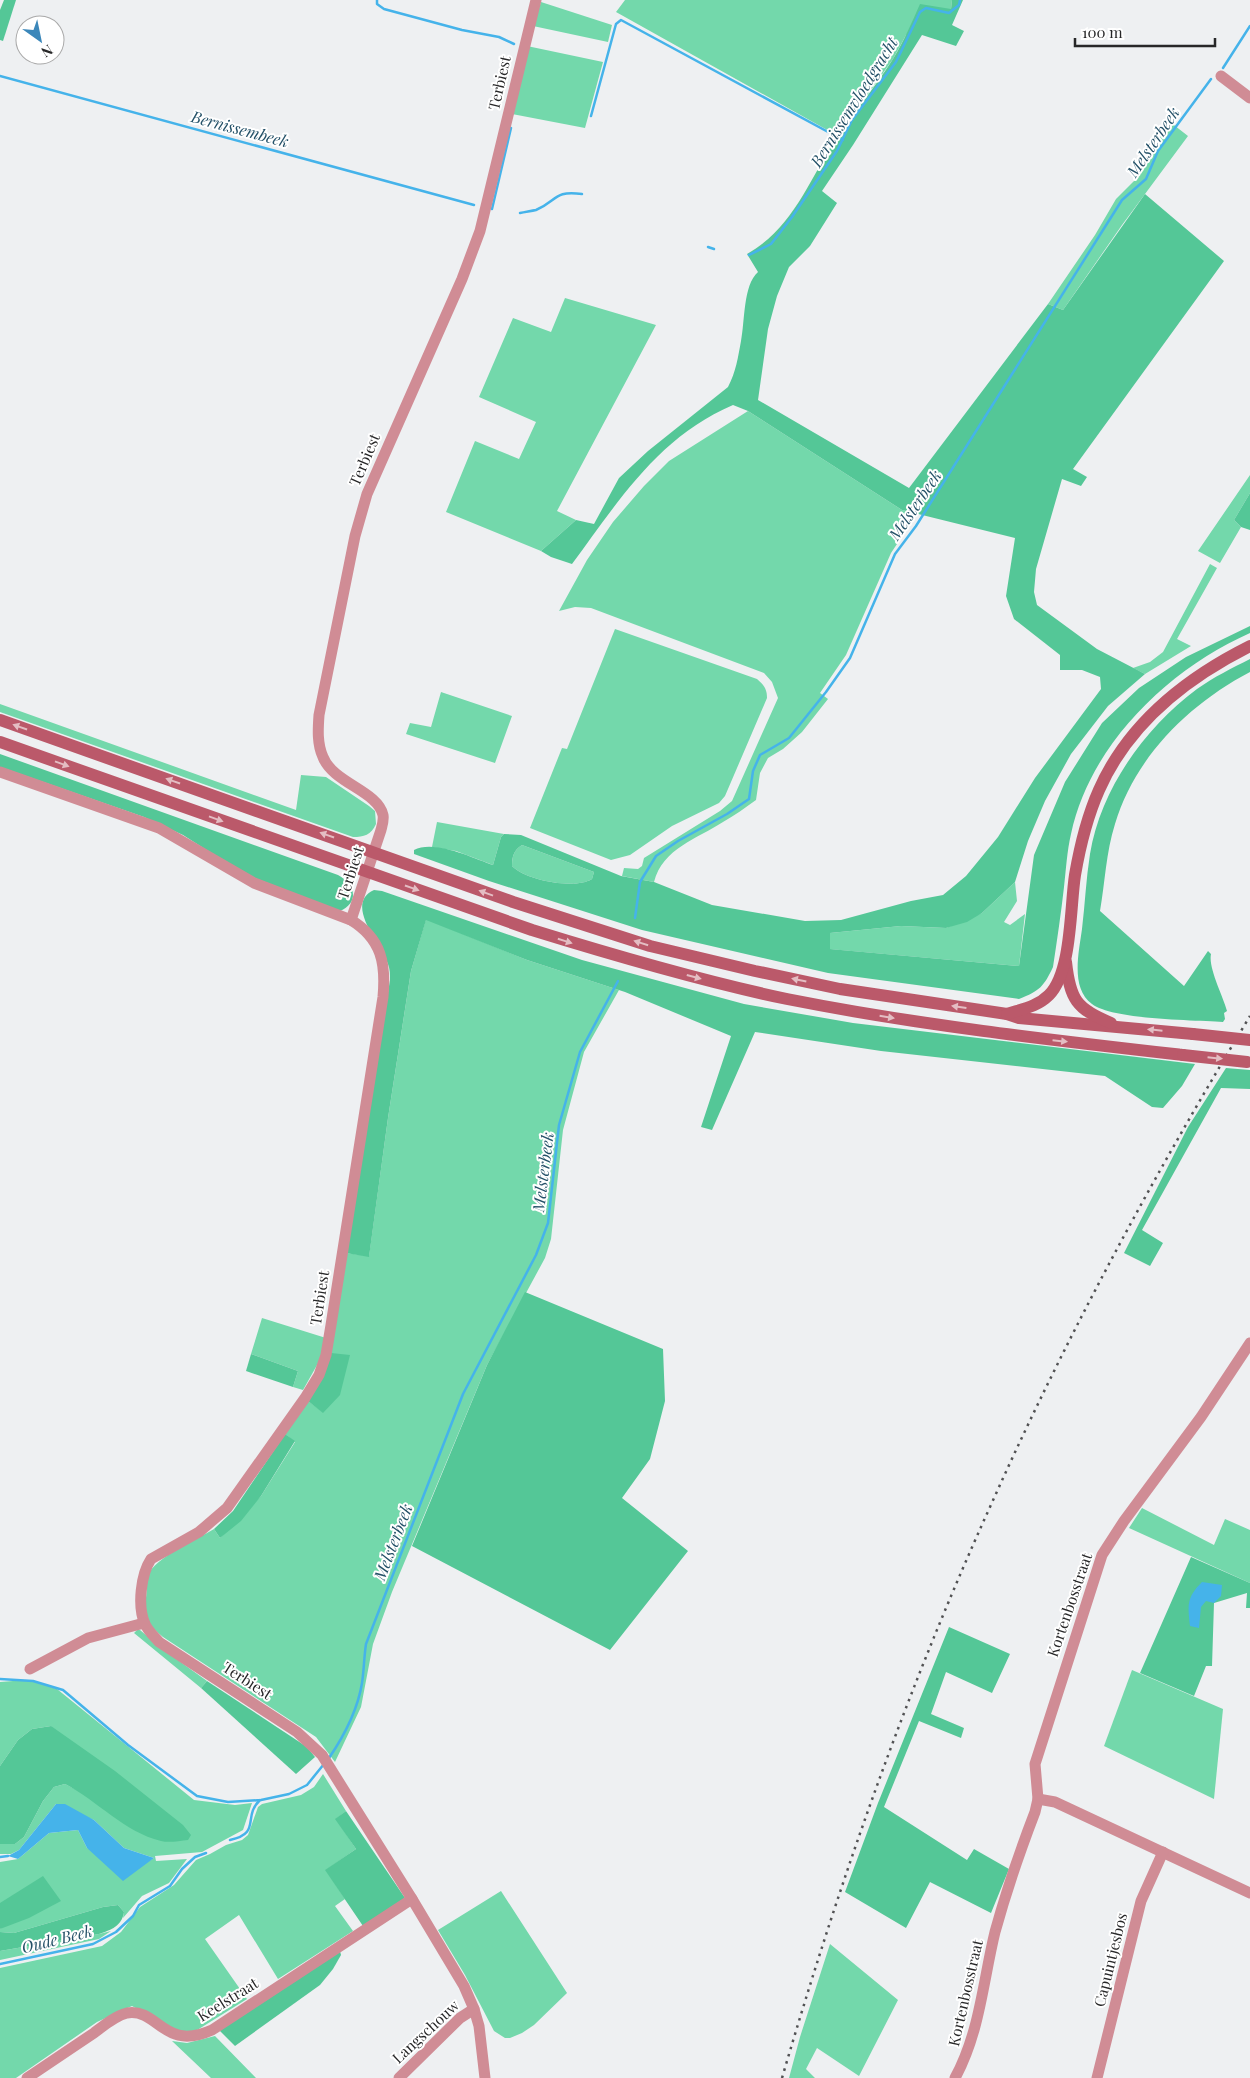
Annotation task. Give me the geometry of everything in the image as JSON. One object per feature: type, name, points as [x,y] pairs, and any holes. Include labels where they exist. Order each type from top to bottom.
[{"type":"main road","points":[[1008,1014],[1031,1007],[1049,995],[1056,986],[1066,957],[1075,877],[1084,834],[1100,789],[1110,770],[1136,733],[1161,705],[1200,675],[1250,646]]},
{"type":"main road","points":[[0,720],[513,902],[650,946],[840,989],[1008,1014],[1019,1018],[1250,1040]]},
{"type":"main road","points":[[0,742],[532,930],[625,959],[726,985],[883,1016],[1027,1037],[1248,1062]]},
{"type":"main road","points":[[1066,957],[1070,988],[1075,998],[1088,1013],[1116,1026]]},
{"type":"street","name":"Terbiest","points":[[351,920],[381,830],[383,816],[376,803],[342,779],[324,759],[318,732],[323,696],[355,536],[367,494],[462,280],[480,231],[536,0]]},
{"type":"street","points":[[1221,76],[1250,98]]},
{"type":"street","name":"Terbiest","points":[[0,772],[159,828],[254,883],[351,920],[365,930],[377,946],[382,959],[385,974],[326,1355],[319,1375],[305,1398],[227,1508],[199,1532],[156,1556],[147,1565],[142,1605],[144,1623],[159,1642],[297,1732],[322,1755],[412,1898]]},
{"type":"street","name":"Kortenbosstraat","points":[[955,2078],[966,2058],[974,2035],[995,1933],[1038,1799],[1035,1764],[1102,1555],[1124,1521],[1201,1418],[1250,1343]]},
{"type":"street","points":[[30,1669],[88,1638],[144,1623]]},
{"type":"street","points":[[1038,1799],[1055,1802],[1250,1893]]},
{"type":"street","name":"Capuintjesbos","points":[[1097,2078],[1141,1901],[1163,1852]]},
{"type":"street","points":[[412,1898],[464,1986],[474,2009],[482,2043],[485,2078]]},
{"type":"street","name":"Keelstraat","points":[[27,2078],[106,2024],[127,2013],[142,2016],[180,2037],[199,2036],[212,2030],[412,1898]]},
{"type":"street","name":"Langschouw","points":[[399,2078],[460,2018],[474,2009]]},
{"type":"green space","points":[[4,0],[16,0],[3,41],[0,40],[0,10]]},
{"type":"green space","points":[[625,0],[952,0],[951,9],[906,35],[893,59],[838,136],[616,12]]},
{"type":"green space","points":[[952,0],[963,0],[952,25],[964,31],[956,46],[922,35],[822,191],[837,203],[810,246],[789,267],[777,296],[768,329],[758,400],[909,488],[1048,304],[1063,310],[1145,194],[1224,261],[1073,469],[1087,477],[1081,486],[1062,479],[1036,569],[1034,592],[1037,605],[1097,649],[1145,674],[1108,706],[1071,754],[1045,801],[1028,841],[1015,882],[982,913],[967,922],[946,928],[901,926],[830,933],[830,949],[1019,966],[1034,855],[1065,782],[1102,723],[1139,688],[1186,657],[1250,626],[1250,633],[1220,648],[1191,667],[1137,713],[1115,740],[1096,770],[1081,801],[1071,834],[1053,967],[1047,979],[1037,990],[1019,999],[828,973],[642,930],[489,881],[414,854],[414,850],[422,847],[443,848],[493,865],[501,837],[504,834],[521,835],[621,876],[654,882],[712,905],[805,921],[841,920],[911,901],[943,895],[966,876],[998,837],[1035,778],[1101,689],[1100,677],[1082,670],[1060,670],[1060,655],[1014,619],[1006,596],[1015,538],[902,510],[748,411],[733,405],[706,418],[661,453],[623,495],[572,564],[551,557],[541,551],[576,520],[594,524],[619,478],[648,451],[728,387],[738,359],[747,295],[753,278],[758,272],[747,254],[763,244],[788,218],[835,140],[893,59],[920,4],[951,9]],"holes":[[[522,845],[594,872],[592,879],[584,882],[574,884],[550,882],[518,871],[512,866],[512,859],[515,851]]]},
{"type":"green space","points":[[541,2],[612,25],[608,42],[533,26]]},
{"type":"green space","points":[[527,46],[603,62],[585,128],[512,114]]},
{"type":"green space","points":[[1170,122],[1188,136],[1122,225],[1063,310],[1048,304],[1095,235],[1116,199],[1137,178],[1155,143]]},
{"type":"green space","points":[[565,298],[656,325],[557,511],[576,520],[541,551],[446,512],[475,441],[519,459],[536,422],[479,397],[513,318],[551,332]]},
{"type":"green space","points":[[748,411],[902,510],[917,514],[891,553],[846,655],[820,693],[828,699],[802,732],[783,749],[768,758],[760,773],[756,800],[732,817],[692,839],[673,853],[658,870],[654,882],[622,876],[624,868],[638,869],[642,866],[644,858],[720,811],[732,801],[778,698],[772,682],[764,673],[591,608],[575,607],[559,611],[587,560],[613,522],[644,486],[669,461]]},
{"type":"green space","points":[[1250,475],[1250,493],[1234,520],[1241,527],[1220,563],[1198,551]]},
{"type":"green space","points":[[1250,493],[1250,530],[1241,527],[1234,520]]},
{"type":"green space","points":[[1210,564],[1217,568],[1177,639],[1191,646],[1145,674],[1133,668],[1150,662],[1163,652]]},
{"type":"green space","points":[[615,629],[757,679],[765,687],[767,698],[725,796],[719,803],[672,826],[630,855],[611,860],[530,828],[562,748],[567,749]]},
{"type":"green space","points":[[1250,659],[1250,672],[1206,700],[1186,716],[1150,755],[1136,776],[1124,800],[1112,835],[1100,911],[1184,986],[1208,951],[1211,954],[1212,967],[1227,1011],[1224,1013],[1225,1019],[1223,1022],[1155,1018],[1117,1013],[1103,1009],[1092,1004],[1085,997],[1081,989],[1078,979],[1078,959],[1090,854],[1104,806],[1128,761],[1160,722],[1197,689]]},
{"type":"green space","points":[[441,692],[512,716],[495,763],[406,734],[410,723],[431,727]]},
{"type":"green space","points":[[0,704],[296,810],[301,775],[326,777],[375,811],[376,824],[367,835],[353,837],[0,712]]},
{"type":"green space","points":[[0,754],[338,875],[351,888],[353,898],[351,903],[340,911],[244,874],[183,835],[144,817],[0,767]]},
{"type":"green space","points":[[437,822],[504,834],[501,837],[493,865],[456,851],[432,847]]},
{"type":"green space","points":[[522,845],[594,872],[592,879],[574,884],[550,882],[518,871],[512,866],[512,859],[517,849]]},
{"type":"green space","points":[[1015,882],[1017,901],[1004,922],[1010,925],[1025,914],[1019,966],[829,949],[830,933],[901,926],[946,928],[982,913]]},
{"type":"green space","points":[[374,890],[382,891],[582,960],[744,1004],[853,1023],[1195,1064],[1182,1086],[1163,1108],[1152,1107],[1105,1076],[881,1051],[755,1032],[712,1130],[701,1127],[731,1036],[625,992],[527,960],[426,920],[411,971],[369,1257],[346,1253],[390,980],[388,964],[363,915],[362,905],[365,896]]},
{"type":"green space","points":[[426,919],[527,960],[619,990],[584,1052],[563,1130],[551,1239],[545,1258],[487,1365],[392,1592],[373,1644],[361,1707],[335,1762],[316,1737],[163,1637],[153,1628],[146,1617],[147,1581],[152,1569],[177,1549],[214,1529],[220,1538],[261,1496],[295,1442],[285,1434],[308,1401],[323,1412],[326,1408],[331,1353],[346,1253],[369,1256],[411,971]]},
{"type":"green space","points":[[1226,1068],[1250,1070],[1250,1089],[1221,1088],[1142,1230],[1163,1243],[1150,1266],[1124,1253],[1188,1127]]},
{"type":"green space","points":[[525,1292],[663,1349],[665,1401],[650,1459],[622,1498],[688,1551],[610,1650],[412,1546],[487,1365]]},
{"type":"green space","points":[[262,1318],[326,1338],[321,1358],[303,1390],[293,1387],[298,1371],[251,1354]]},
{"type":"green space","points":[[331,1353],[350,1355],[340,1395],[323,1413],[308,1401]]},
{"type":"green space","points":[[251,1354],[298,1371],[293,1387],[246,1371]]},
{"type":"green space","points":[[285,1434],[295,1441],[261,1496],[241,1521],[220,1538],[214,1529],[233,1511]]},
{"type":"green space","points":[[1142,1508],[1214,1545],[1225,1519],[1250,1530],[1250,1583],[1129,1528]]},
{"type":"green space","points":[[1191,1557],[1250,1583],[1250,1608],[1246,1608],[1247,1593],[1214,1603],[1212,1666],[1206,1666],[1194,1696],[1140,1673]]},
{"type":"green space","points":[[949,1627],[1010,1654],[992,1693],[946,1672],[931,1714],[964,1728],[961,1738],[919,1721],[884,1807],[967,1860],[974,1849],[1009,1869],[991,1913],[930,1882],[906,1928],[845,1892],[878,1803]]},
{"type":"green space","points":[[140,1630],[161,1648],[207,1681],[201,1688],[134,1633]]},
{"type":"green space","points":[[1132,1670],[1223,1709],[1214,1799],[1104,1746]]},
{"type":"green space","points":[[32,1681],[57,1689],[194,1800],[235,1805],[252,1803],[243,1830],[202,1852],[155,1856],[156,1861],[187,1859],[169,1883],[142,1896],[123,1918],[124,1912],[118,1905],[103,1907],[14,1933],[0,1932],[0,1929],[6,1925],[0,1921],[0,1862],[18,1859],[49,1833],[78,1830],[87,1848],[141,1866],[154,1858],[124,1848],[94,1820],[56,1804],[19,1850],[11,1854],[0,1854],[0,1844],[15,1844],[24,1837],[43,1801],[54,1787],[65,1784],[79,1791],[51,1726],[32,1729],[18,1740],[0,1766],[0,1682]]},
{"type":"green space","points":[[207,1681],[307,1747],[315,1757],[296,1774],[201,1688]]},
{"type":"green space","points":[[51,1726],[115,1771],[183,1825],[191,1835],[188,1840],[164,1842],[148,1837],[135,1831],[65,1784],[54,1787],[43,1801],[24,1837],[15,1844],[0,1844],[0,1766],[18,1740],[32,1729]]},
{"type":"green space","points":[[323,1774],[346,1811],[336,1819],[356,1849],[326,1870],[345,1899],[335,1906],[353,1931],[278,1979],[239,1915],[205,1939],[247,1999],[194,2032],[178,2031],[132,2006],[97,2022],[16,2078],[0,2078],[0,1968],[102,1946],[121,1932],[140,1907],[174,1885],[196,1860],[226,1845],[242,1840],[248,1835],[258,1807],[262,1804],[301,1795],[314,1787]]},
{"type":"green space","points":[[346,1811],[405,1898],[363,1926],[325,1870],[356,1849],[335,1819]]},
{"type":"green space","points":[[43,1876],[61,1901],[29,1918],[0,1929],[0,1903]]},
{"type":"green space","points":[[501,1891],[567,1993],[534,2025],[510,2038],[505,2038],[494,2031],[465,1975],[438,1930]]},
{"type":"green space","points":[[118,1905],[124,1912],[123,1917],[115,1927],[108,1931],[0,1951],[0,1932],[14,1933],[103,1907]]},
{"type":"green space","points":[[111,1931],[99,1939],[0,1960],[0,1951]]},
{"type":"green space","points":[[830,1944],[898,2000],[859,2076],[817,2048],[806,2069],[815,2078],[789,2078],[800,2037]]},
{"type":"green space","points":[[340,1951],[341,1955],[333,1969],[320,1985],[235,2046],[219,2030]]},
{"type":"green space","points":[[215,2036],[256,2078],[211,2078],[172,2041],[187,2043]]},
{"type":"water","points":[[1202,1582],[1222,1585],[1221,1596],[1214,1603],[1206,1601],[1201,1607],[1199,1628],[1190,1626],[1189,1602],[1193,1593]]},
{"type":"water","points":[[56,1804],[65,1804],[94,1820],[124,1848],[154,1858],[123,1881],[87,1848],[78,1830],[49,1833],[18,1859],[8,1856],[19,1850]]},
{"type":"waterway","points":[[377,0],[377,4],[384,9],[462,30],[499,37],[514,44]]},
{"type":"waterway","name":"Bernissemvloedgracht","points":[[749,255],[771,244],[792,217],[837,151],[852,120],[896,62],[920,12],[926,8],[949,13],[959,5],[960,0]]},
{"type":"waterway","points":[[591,116],[616,24],[621,20],[843,140]]},
{"type":"waterway","name":"Melsterbeek","points":[[1223,68],[1250,26]]},
{"type":"waterway","name":"Bernissembeek","points":[[0,76],[474,205]]},
{"type":"waterway","name":"Melsterbeek","points":[[635,918],[640,882],[656,856],[749,799],[753,771],[760,755],[789,738],[826,692],[850,658],[895,554],[916,526],[1122,200],[1146,179],[1158,151],[1211,79]]},
{"type":"waterway","points":[[492,209],[511,128]]},
{"type":"waterway","name":"Bernissemvloedgracht","points":[[520,213],[543,207],[561,195],[582,194]]},
{"type":"waterway","name":"Bernissemvloedgracht","points":[[708,247],[714,249]]},
{"type":"waterway","name":"Melsterbeek","points":[[329,1758],[340,1741],[354,1712],[362,1683],[366,1644],[463,1394],[536,1255],[548,1223],[559,1125],[580,1052],[618,981]]},
{"type":"waterway","name":"Melsterbeek","points":[[0,1679],[33,1681],[63,1690],[128,1745],[197,1796],[228,1802],[261,1800],[289,1794],[307,1785],[324,1764]]},
{"type":"waterway","name":"Oude Beek","points":[[230,1840],[246,1833],[249,1829],[252,1812],[260,1800]]},
{"type":"waterway","name":"Oude Beek","points":[[0,1964],[93,1944],[116,1932],[133,1916],[139,1905],[170,1886],[182,1869],[195,1857],[206,1853]]},
{"type":"waterway","points":[[0,1857],[8,1856]]},
{"type":"railway","points":[[782,2078],[827,1933],[876,1789],[902,1718],[959,1577],[1049,1381],[1112,1257],[1250,1016]]}]
